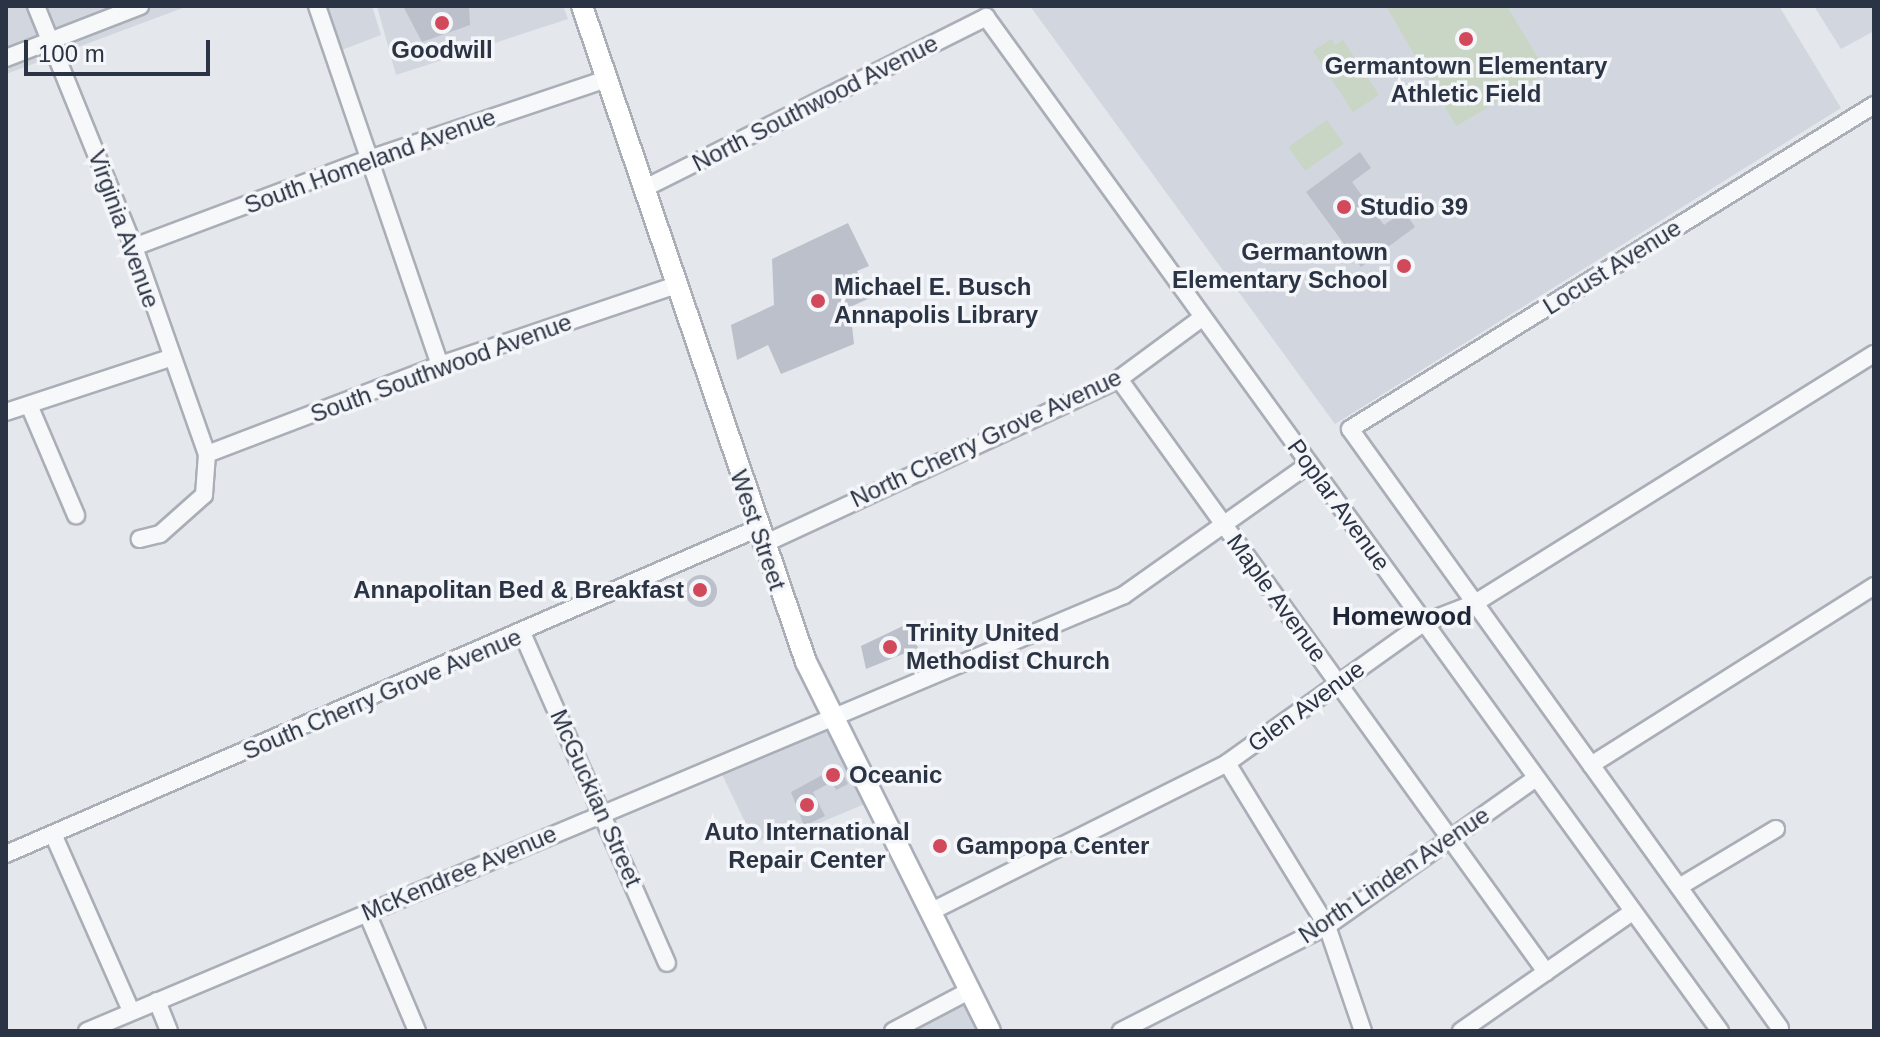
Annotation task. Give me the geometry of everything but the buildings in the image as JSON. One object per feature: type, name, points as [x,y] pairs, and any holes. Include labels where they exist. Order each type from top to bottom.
[{"type":"main road","name":"West Street","points":[[582,6],[759,537],[833,719],[990,1031]]},
{"type":"street","name":"Virginia Avenue","points":[[36,6],[134,247],[170,358],[207,454]]},
{"type":"street","points":[[6,58],[49,37],[140,6]]},
{"type":"street","points":[[317,6],[366,160],[440,365]]},
{"type":"street","name":"North Southwood Avenue","points":[[643,189],[986,17]]},
{"type":"street","name":"Poplar Avenue","points":[[986,17],[1720,1031]]},
{"type":"street","name":"South Homeland Avenue","points":[[134,247],[366,160],[607,79]]},
{"type":"street","name":"Locust Avenue","points":[[1475,603],[1350,429],[1874,105]]},
{"type":"street","name":"South Southwood Avenue","points":[[207,454],[440,365],[676,285]]},
{"type":"street","name":"North Cherry Grove Avenue","points":[[759,537],[1119,379],[1203,317]]},
{"type":"street","name":"Glen Avenue","points":[[930,912],[1227,763],[1423,623],[1475,603],[1874,354]]},
{"type":"street","points":[[6,412],[170,358]]},
{"type":"street","name":"Maple Avenue","points":[[1119,379],[1546,972]]},
{"type":"street","points":[[29,405],[76,515]]},
{"type":"street","points":[[140,539],[160,534],[204,495],[207,454]]},
{"type":"street","points":[[833,719],[1124,595],[1309,464]]},
{"type":"street","name":"South Cherry Grove Avenue","points":[[6,854],[759,537]]},
{"type":"street","points":[[1591,765],[1874,586]]},
{"type":"street","points":[[1475,603],[1780,1028]]},
{"type":"street","name":"McGuckian Street","points":[[523,635],[603,811],[667,963]]},
{"type":"street","name":"McKendree Avenue","points":[[87,1031],[603,811],[833,719]]},
{"type":"street","points":[[1227,763],[1327,926],[1363,1031]]},
{"type":"street","name":"North Linden Avenue","points":[[1121,1031],[1327,926],[1536,778]]},
{"type":"street","points":[[1679,887],[1776,829]]},
{"type":"street","points":[[53,834],[131,1011]]},
{"type":"street","points":[[1461,1031],[1632,912]]},
{"type":"street","points":[[367,913],[417,1031]]},
{"type":"street","points":[[893,1031],[969,991]]},
{"type":"street","points":[[157,1001],[169,1031]]},
{"type":"shaded area","points":[[6,6],[188,6],[6,74]]},
{"type":"shaded area","points":[[313,6],[372,6],[381,35],[334,53]]},
{"type":"shaded area","points":[[377,6],[563,6],[568,19],[396,75]]},
{"type":"shaded area","name":"Germantown Elementary School","points":[[1030,6],[1779,6],[1841,108],[1335,424]]},
{"type":"shaded area","points":[[1814,6],[1874,6],[1874,31],[1841,49]]},
{"type":"shaded area","points":[[829,724],[867,803],[803,830],[798,822],[755,843],[720,770]]},
{"type":"shaded area","points":[[965,1005],[979,1031],[915,1031]]},
{"type":"green space","name":"Germantown Elementary Athletic Field","points":[[1386,6],[1507,6],[1547,73],[1456,126]]},
{"type":"green space","points":[[1331,39],[1335,45],[1343,40],[1379,95],[1353,112],[1313,51]]},
{"type":"green space","points":[[1327,120],[1344,144],[1305,171],[1288,147]]},
{"type":"place","name":"Goodwill","points":[[442,23]]},
{"type":"place","name":"Germantown Elementary Athletic Field","points":[[1466,39]]},
{"type":"place","name":"Studio 39","points":[[1344,207]]},
{"type":"place","name":"Germantown Elementary School","points":[[1404,266]]},
{"type":"place","name":"Michael E. Busch Annapolis Library","points":[[818,301]]},
{"type":"place","name":"Annapolitan Bed & Breakfast","points":[[700,590]]},
{"type":"place","name":"Trinity United Methodist Church","points":[[890,647]]},
{"type":"place","name":"Oceanic","points":[[833,775]]},
{"type":"place","name":"Auto International Repair Center","points":[[807,805]]},
{"type":"place","name":"Gampopa Center","points":[[940,846]]},
{"type":"district","name":"Homewood","points":[[1402,617]]}]
